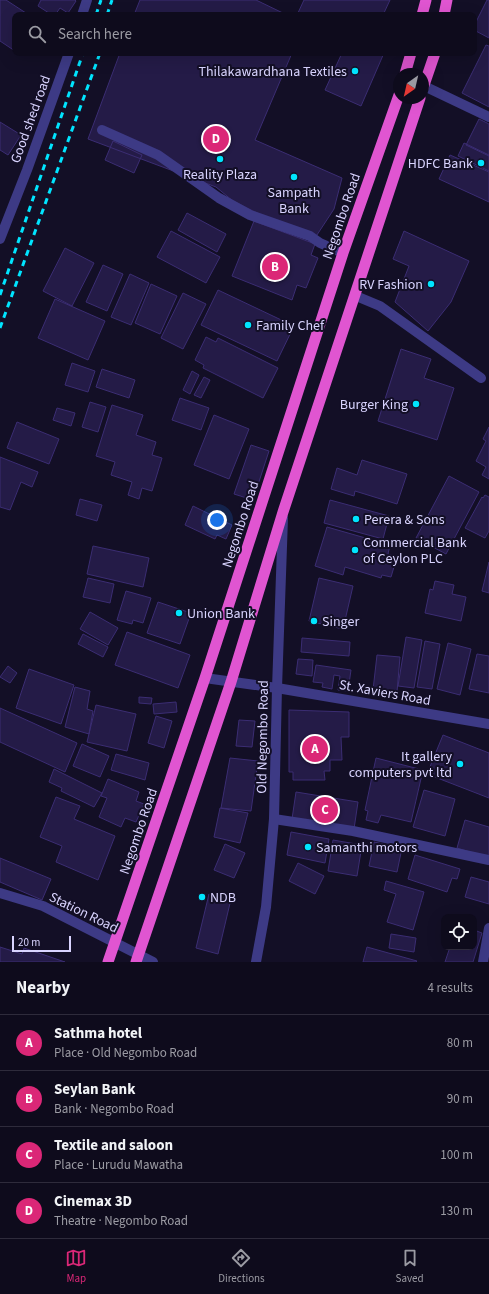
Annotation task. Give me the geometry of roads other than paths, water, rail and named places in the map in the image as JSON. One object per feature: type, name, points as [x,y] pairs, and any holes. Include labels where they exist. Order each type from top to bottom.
[{"type":"highway","points":[[423,12],[426,0]]},
{"type":"highway","points":[[445,12],[447,0]]},
{"type":"highway","points":[[407,68],[410,56]]},
{"type":"highway","points":[[429,70],[434,56]]},
{"type":"highway","name":"Negombo Road","points":[[108,962],[205,678],[343,253],[396,104]]},
{"type":"highway","points":[[137,958],[231,682],[284,512],[418,104]]},
{"type":"street","points":[[83,12],[87,0]]},
{"type":"street","name":"Good shed road","points":[[0,239],[27,170],[68,56]]},
{"type":"street","points":[[429,90],[489,117]]},
{"type":"street","points":[[102,130],[158,155],[219,198],[250,215],[310,236],[320,243],[343,253]]},
{"type":"street","points":[[356,296],[380,306],[481,378]]},
{"type":"street","name":"Old Negombo Road","points":[[256,962],[266,907],[274,819],[277,688],[284,512]]},
{"type":"street","name":"St. Xaviers Road","points":[[205,678],[277,688],[489,724]]},
{"type":"street","points":[[274,819],[353,831],[489,860]]},
{"type":"street","name":"Station Road","points":[[0,893],[43,906],[79,924],[137,958],[153,962]]},
{"type":"street","points":[[483,962],[489,928]]},
{"type":"railway","points":[[97,12],[101,0]]},
{"type":"railway","points":[[108,12],[112,0]]},
{"type":"railway","points":[[0,295],[82,56]]},
{"type":"railway","points":[[0,328],[99,56]]},
{"type":"place","name":"Thilakawardhana Textiles","points":[[355,71]]},
{"type":"place","name":"Cinemax 3D","points":[[216,139]]},
{"type":"place","name":"Reality Plaza","points":[[220,159]]},
{"type":"place","name":"HDFC Bank","points":[[481,163]]},
{"type":"place","name":"Sampath Bank","points":[[294,177]]},
{"type":"place","name":"Seylan Bank","points":[[275,267]]},
{"type":"place","name":"RV Fashion","points":[[431,284]]},
{"type":"place","name":"Family Chef","points":[[248,325]]},
{"type":"place","name":"Burger King","points":[[416,404]]},
{"type":"place","name":"Perera & Sons","points":[[356,519]]},
{"type":"place","name":"Commercial Bank of Ceylon PLC","points":[[355,550]]},
{"type":"place","name":"Union Bank","points":[[179,613]]},
{"type":"place","name":"Singer","points":[[314,621]]},
{"type":"place","name":"Sathma hotel","points":[[315,749]]},
{"type":"place","name":"It gallery computers pvt ltd","points":[[460,764]]},
{"type":"place","name":"Textile and saloon","points":[[325,810]]},
{"type":"place","name":"Samanthi motors","points":[[308,847]]},
{"type":"place","name":"NDB","points":[[202,897]]}]
